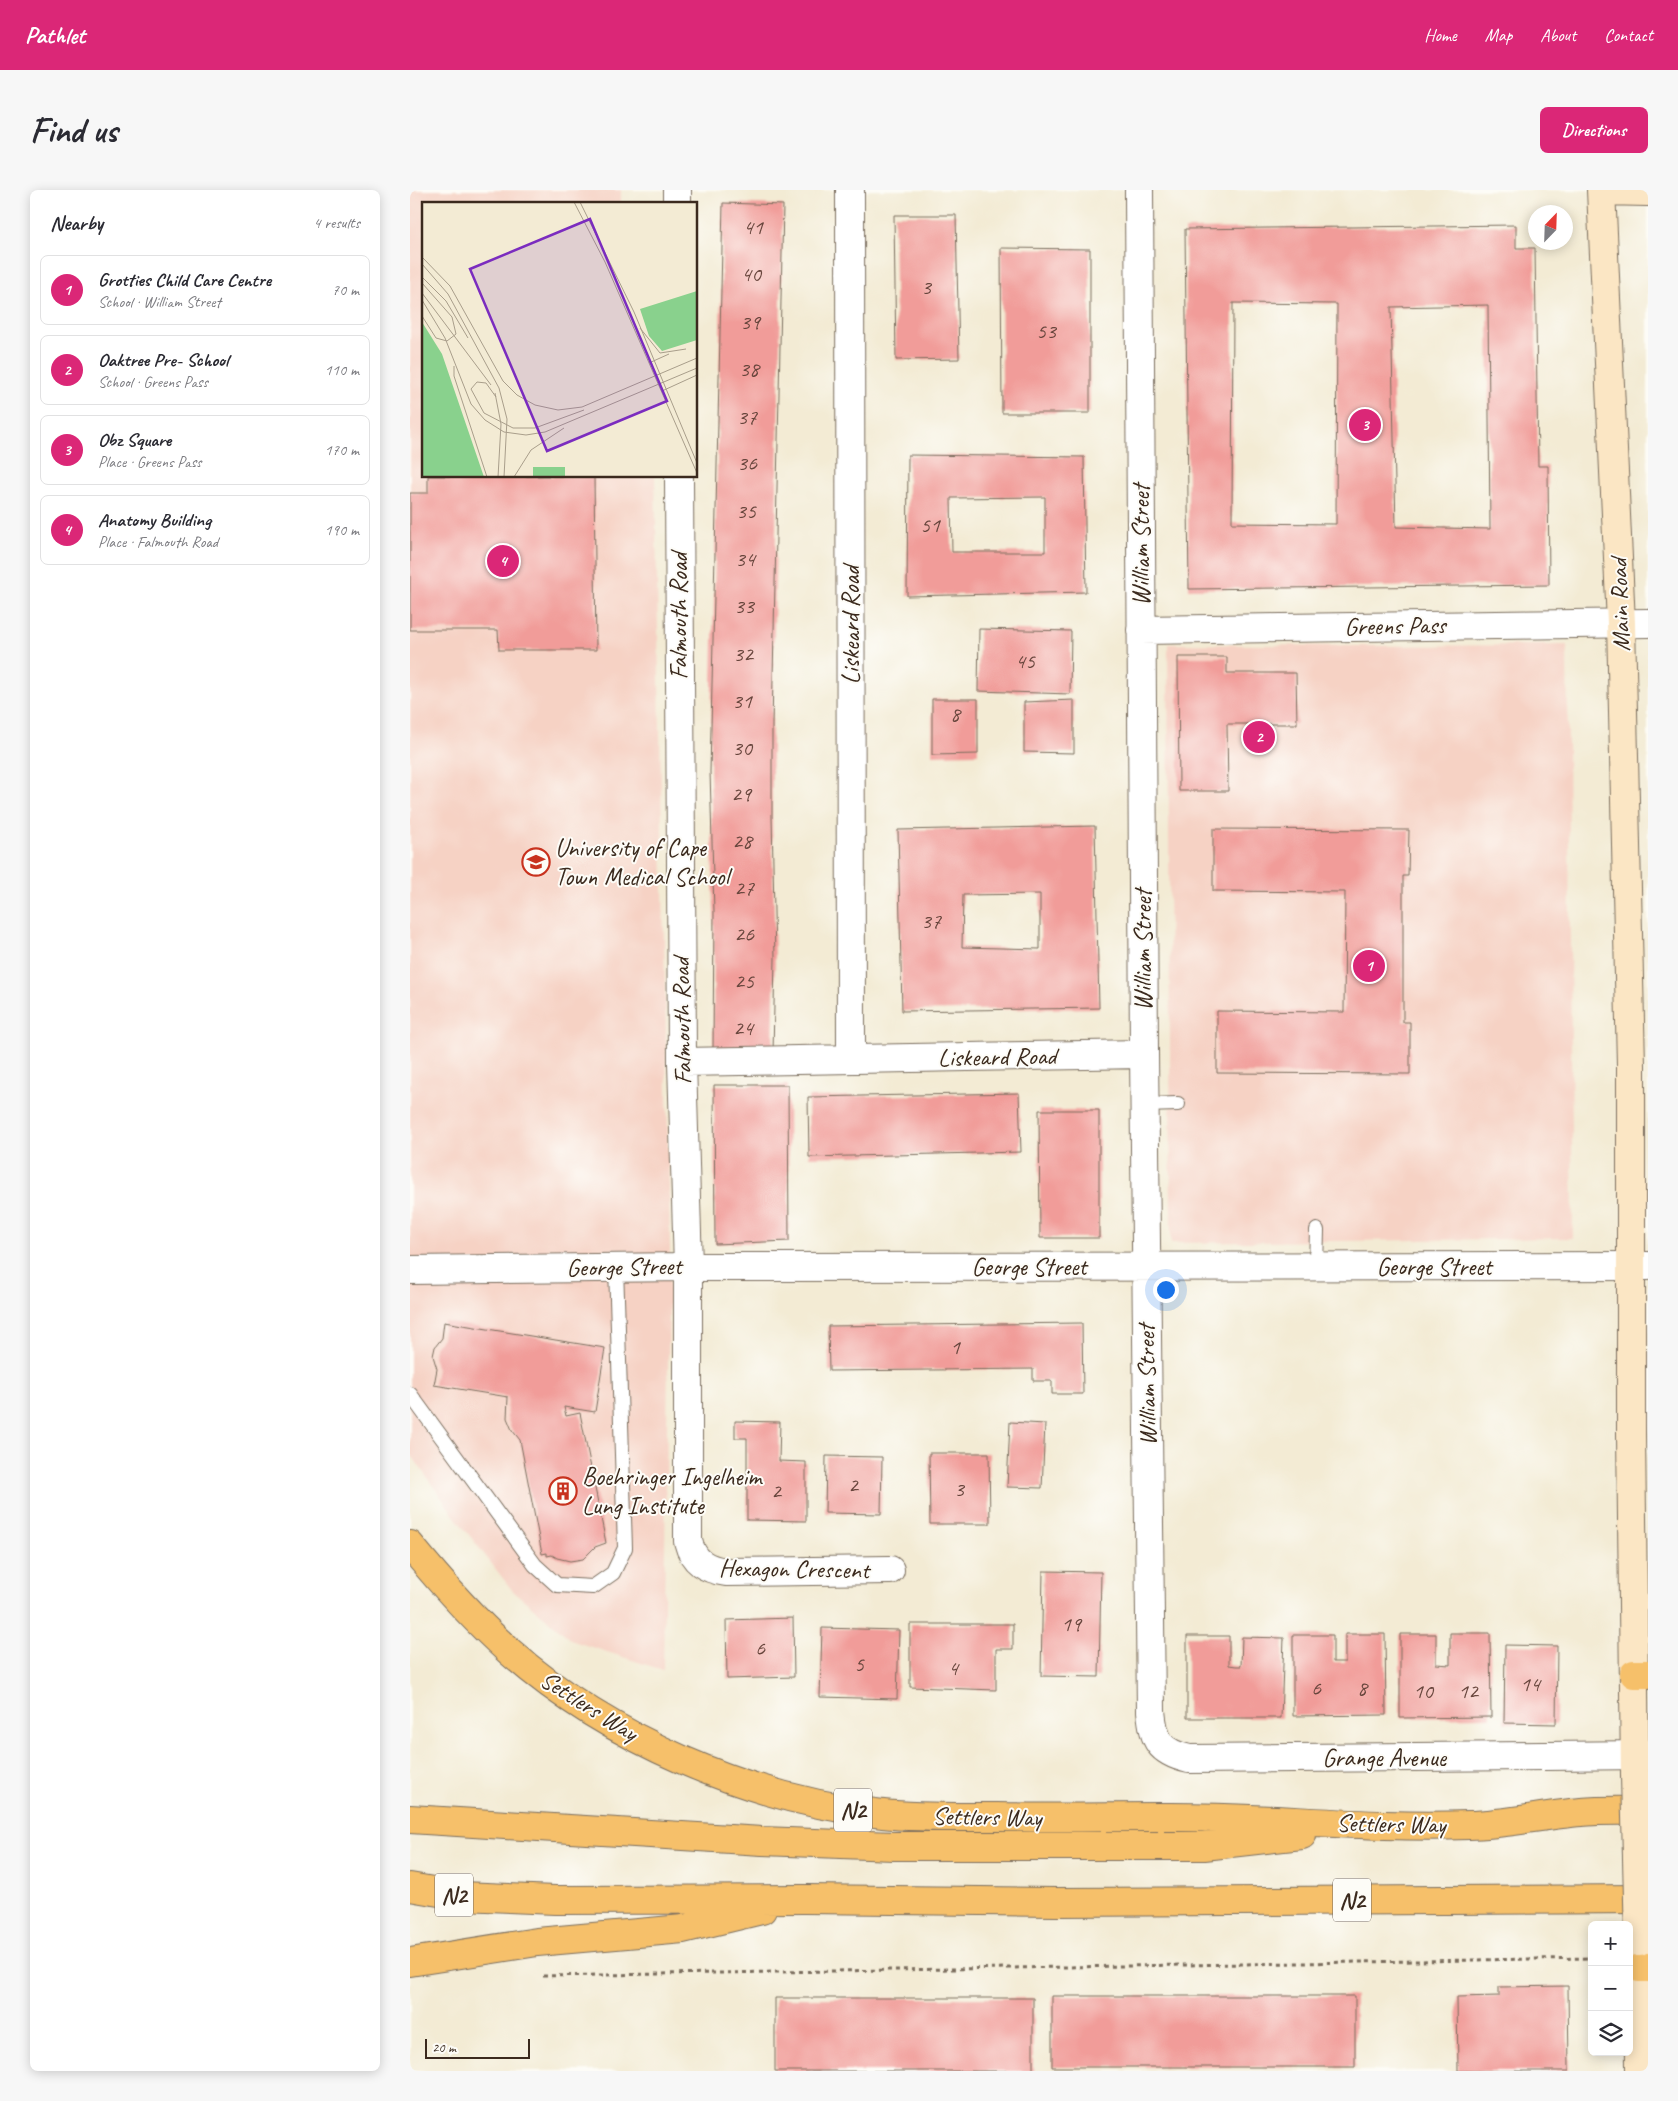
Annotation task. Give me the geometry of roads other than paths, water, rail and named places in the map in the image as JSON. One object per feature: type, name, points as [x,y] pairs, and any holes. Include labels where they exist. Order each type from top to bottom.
[{"type":"highway","name":"Settlers Way","points":[[410,1545],[439,1581],[474,1618],[525,1664],[582,1704],[659,1748],[708,1770],[793,1797],[843,1808],[884,1814],[942,1817],[1204,1817],[1380,1826],[1472,1825],[1584,1811],[1648,1811]]},
{"type":"highway","points":[[410,1819],[762,1841],[894,1846],[1204,1846],[1380,1826]]},
{"type":"highway","name":"N2","points":[[410,1887],[462,1896],[555,1900],[805,1899],[1056,1902],[1648,1898]]},
{"type":"highway","points":[[410,1962],[537,1942],[683,1929],[805,1899]]},
{"type":"main road","points":[[1601,190],[1648,192]]},
{"type":"main road","name":"Main Road","points":[[1601,190],[1621,623],[1639,1123],[1642,1959],[1640,2071]]},
{"type":"street","name":"Liskeard Road","points":[[850,190],[851,1059]]},
{"type":"street","name":"William Street","points":[[1139,190],[1144,1105],[1151,1711]]},
{"type":"street","points":[[1590,190],[1601,190]]},
{"type":"street","name":"Falmouth Road","points":[[679,478],[682,1062],[688,1267],[688,1540],[691,1551],[699,1563]]},
{"type":"street","name":"Greens Pass","points":[[1142,630],[1648,623]]},
{"type":"street","name":"Liskeard Road","points":[[682,1062],[1144,1054]]},
{"type":"street","name":"George Street","points":[[410,1270],[688,1267],[1639,1266]]},
{"type":"street","name":"Hexagon Crescent","points":[[699,1563],[712,1570],[726,1572],[890,1570]]},
{"type":"street","name":"Grange Avenue","points":[[1151,1711],[1152,1726],[1158,1742],[1171,1755],[1189,1759],[1640,1762]]},
{"type":"lane","points":[[1144,1105],[1178,1104]]},
{"type":"lane","points":[[1316,1267],[1317,1230]]},
{"type":"lane","points":[[410,1394],[535,1565],[558,1585],[592,1587],[613,1573],[625,1548],[616,1268]]},
{"type":"place","name":"Obz Square","points":[[1365,425]]},
{"type":"place","name":"Anatomy Building","points":[[503,561]]},
{"type":"place","name":"Oaktree Pre- School","points":[[1259,737]]},
{"type":"place","name":"University of Cape Town Medical School","points":[[536,862]]},
{"type":"place","name":"Grotties Child Care Centre","points":[[1369,966]]},
{"type":"place","name":"Boehringer Ingelheim Lung Institute","points":[[563,1491]]}]
